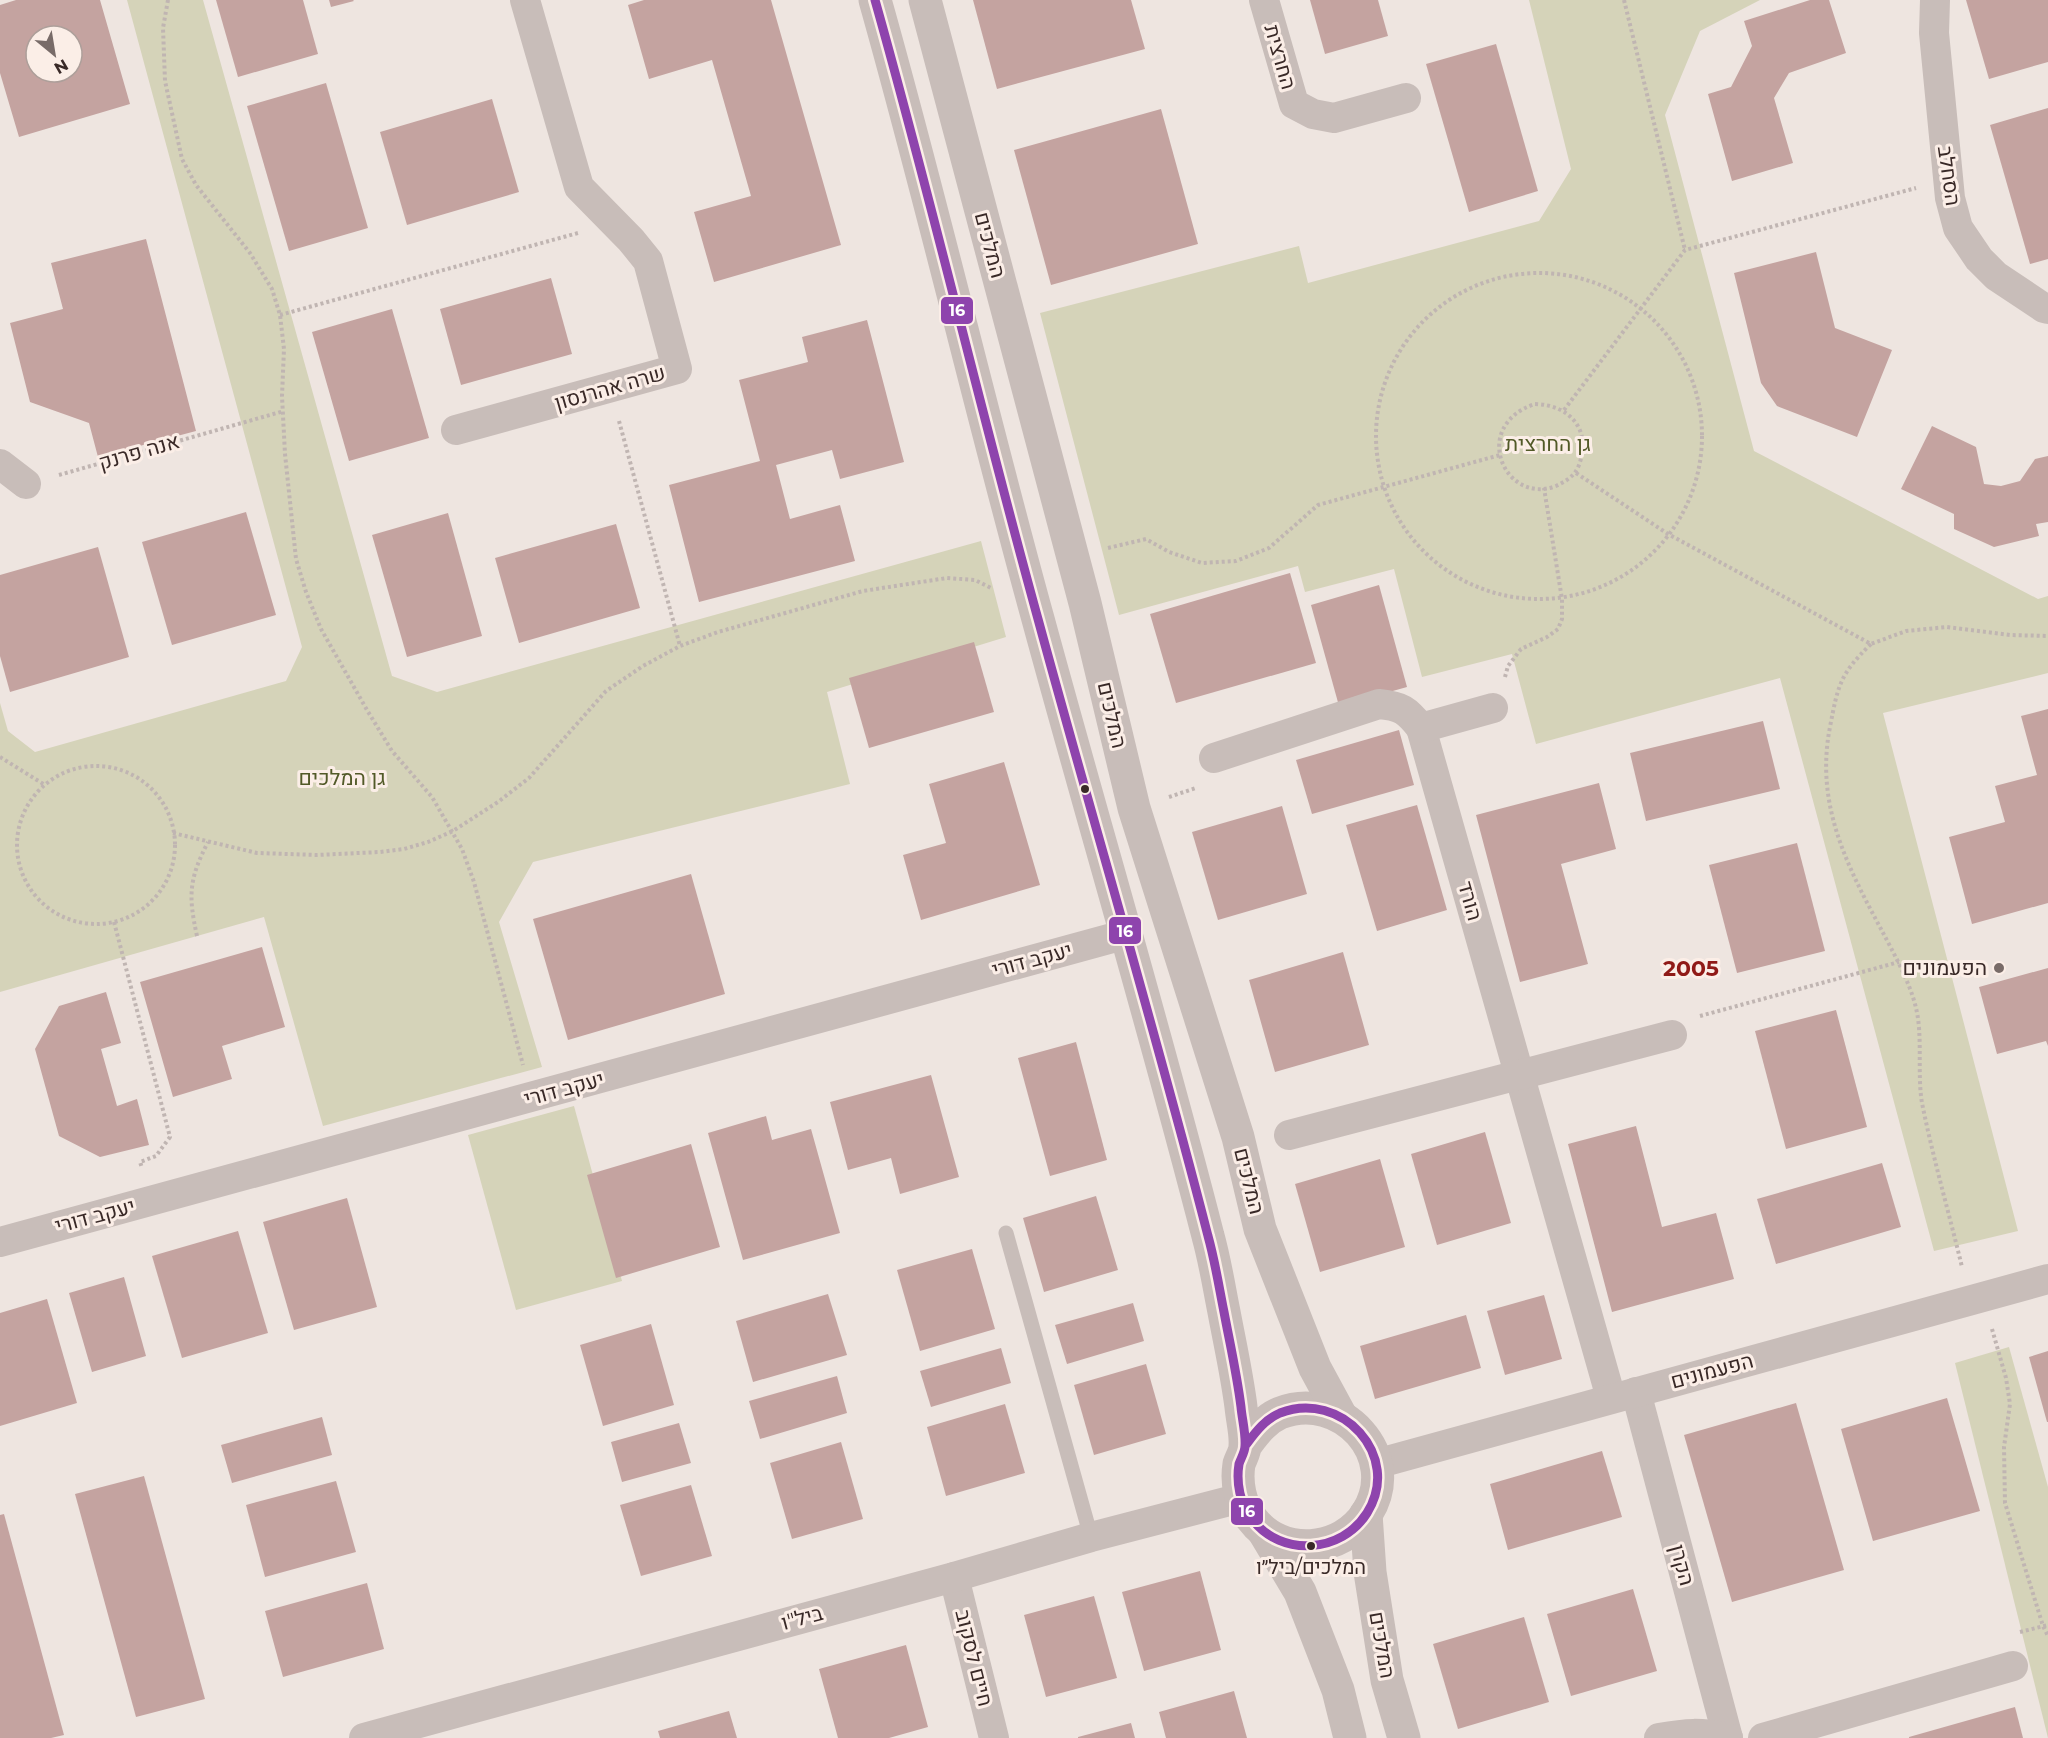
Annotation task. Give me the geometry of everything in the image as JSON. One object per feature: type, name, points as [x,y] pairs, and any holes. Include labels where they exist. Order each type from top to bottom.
[{"type":"street","name":"שרה אהרנסון","points":[[456,430],[677,369],[648,261],[579,187],[525,0]]},
{"type":"street","name":"המלכים","points":[[875,0],[1037,616],[1127,934],[1210,1242],[1238,1383],[1245,1446]]},
{"type":"street","name":"המלכים","points":[[925,0],[1084,603],[1134,808],[1238,1137],[1260,1229],[1315,1368],[1341,1416]]},
{"type":"street","name":"החרצית","points":[[1264,0],[1293,104],[1313,114],[1334,118],[1406,98]]},
{"type":"street","name":"הסחלב","points":[[1935,0],[1934,33],[1948,179],[1950,198],[1958,228],[1978,259],[1996,276],[2048,309]]},
{"type":"street","points":[[0,464],[26,484]]},
{"type":"street","points":[[1214,758],[1379,704],[1396,706],[1409,713],[1421,728],[1493,708]]},
{"type":"street","name":"הורד","points":[[1421,728],[1519,1075],[1624,1395]]},
{"type":"street","name":"יעקב דורי","points":[[0,1242],[1127,934]]},
{"type":"street","points":[[1289,1135],[1672,1035]]},
{"type":"street","name":"הפעמונים","points":[[1376,1464],[2048,1279]]},
{"type":"street","name":"הקרן","points":[[1624,1395],[1728,1738],[1705,1733],[1683,1733],[1659,1738]]},
{"type":"street","points":[[1264,1532],[1284,1543],[1307,1547],[1330,1543],[1351,1532],[1366,1514],[1376,1490],[1376,1464],[1369,1444],[1357,1428],[1341,1416],[1322,1410],[1302,1408],[1278,1414],[1259,1427],[1245,1446],[1239,1467],[1241,1498],[1252,1520],[1264,1532],[1300,1592],[1338,1690],[1350,1738]]},
{"type":"street","name":"ביל\"ו","points":[[364,1738],[954,1577],[1091,1537],[1241,1498]]},
{"type":"street","name":"המלכים","points":[[1366,1514],[1370,1572],[1387,1680],[1404,1738]]},
{"type":"street","name":"חיים לסקוב","points":[[954,1577],[994,1738]]},
{"type":"street","points":[[1763,1738],[2013,1666]]},
{"type":"lane","points":[[1006,1233],[1091,1537]]},
{"type":"path","points":[[168,0],[163,28],[165,81],[182,159],[196,185],[250,253],[272,289],[280,315],[284,349],[285,454],[296,559],[310,602],[339,663],[392,751],[432,797],[462,849],[474,882],[531,1098]]},
{"type":"path","points":[[1624,0],[1685,250]]},
{"type":"path","points":[[1564,410],[1685,250],[1948,179]]},
{"type":"path","points":[[280,315],[615,223]]},
{"type":"path","points":[[1543,272],[1594,282],[1641,308],[1676,346],[1698,395],[1703,449],[1690,501],[1661,546],[1616,581],[1562,599],[1504,597],[1452,576],[1409,538],[1382,488],[1374,437],[1383,385],[1407,339],[1444,303],[1491,279],[1543,272]]},
{"type":"path","points":[[610,388],[680,646]]},
{"type":"path","points":[[1535,404],[1550,405],[1564,410],[1582,433],[1583,447],[1576,473],[1563,483],[1550,488],[1524,485],[1513,478],[1504,468],[1500,455],[1499,442],[1502,429],[1509,418],[1521,409],[1535,404]]},
{"type":"path","name":"אנה פרנק","points":[[26,484],[284,411]]},
{"type":"path","points":[[1106,549],[1146,539],[1169,552],[1202,563],[1236,561],[1269,548],[1318,505],[1500,455]]},
{"type":"path","points":[[1576,473],[1668,534],[1872,644]]},
{"type":"path","points":[[1493,708],[1508,666],[1514,656],[1521,649],[1547,637],[1558,629],[1562,619],[1562,599],[1544,488]]},
{"type":"path","points":[[173,833],[257,853],[328,854],[404,849],[428,842],[453,831],[498,802],[529,778],[606,691],[643,666],[680,646],[718,632],[864,591],[947,578],[975,580],[993,588]]},
{"type":"path","points":[[2048,636],[2010,635],[1947,627],[1906,631],[1872,644],[1851,664],[1837,688],[1827,744],[1827,792],[1835,833],[1858,884],[1899,962],[1916,1008],[1922,1101],[1976,1298],[2006,1378],[2010,1404],[2004,1448],[2006,1503],[2048,1636]]},
{"type":"path","points":[[0,757],[45,785]]},
{"type":"path","points":[[90,766],[117,768],[141,780],[160,798],[172,823],[175,848],[170,873],[157,895],[138,911],[114,922],[89,924],[64,918],[43,904],[27,885],[17,861],[17,834],[25,809],[45,785],[63,772],[90,766]]},
{"type":"path","points":[[197,936],[192,915],[191,890],[198,861],[208,842]]},
{"type":"path","points":[[114,922],[170,1137],[156,1156],[140,1162],[151,1201]]},
{"type":"path","points":[[1672,1035],[1691,1018],[1899,962]]},
{"type":"green space","name":"גן המלכים","points":[[127,0],[203,0],[392,676],[437,692],[981,541],[1006,637],[827,692],[850,784],[533,862],[499,922],[542,1067],[323,1126],[264,917],[0,992],[0,703],[8,731],[35,752],[286,681],[302,647]]},
{"type":"green space","name":"גן החרצית","points":[[1529,0],[1760,0],[1700,31],[1665,115],[1754,451],[2038,599],[2048,596],[2048,673],[1883,713],[2018,1231],[1934,1251],[1780,678],[1536,744],[1512,654],[1422,677],[1394,569],[1305,592],[1298,566],[1119,615],[1040,313],[1299,246],[1308,283],[1539,221],[1571,169]]},
{"type":"green space","points":[[574,1106],[622,1281],[516,1310],[468,1135]]},
{"type":"green space","points":[[2009,1347],[2048,1487],[2048,1738],[1955,1363]]},
{"type":"building","points":[[16,0],[100,0],[130,104],[19,137],[0,73],[0,5]]},
{"type":"building","points":[[216,0],[303,0],[318,54],[238,77]]},
{"type":"building","points":[[329,0],[353,0],[354,1],[331,7]]},
{"type":"building","points":[[644,0],[771,0],[841,245],[714,282],[694,212],[751,196],[712,60],[649,79],[628,5]]},
{"type":"building","points":[[973,0],[1131,0],[1145,49],[997,89]]},
{"type":"building","points":[[1310,0],[1378,0],[1388,36],[1325,54]]},
{"type":"building","points":[[1810,0],[1829,0],[1846,53],[1789,73],[1774,98],[1793,163],[1732,181],[1708,94],[1731,87],[1752,46],[1744,21]]},
{"type":"building","points":[[1966,0],[2048,0],[2048,62],[1989,79]]},
{"type":"building","points":[[1496,44],[1538,191],[1469,212],[1426,64]]},
{"type":"building","points":[[326,83],[368,228],[289,251],[247,106]]},
{"type":"building","points":[[492,99],[519,192],[407,225],[380,132]]},
{"type":"building","points":[[2048,108],[2048,259],[2030,264],[1990,125]]},
{"type":"building","points":[[1161,109],[1198,244],[1051,285],[1014,150]]},
{"type":"building","points":[[146,239],[196,431],[98,457],[89,423],[30,402],[10,323],[63,309],[51,263]]},
{"type":"building","points":[[1816,252],[1835,328],[1892,350],[1857,437],[1777,406],[1761,383],[1734,273]]},
{"type":"building","points":[[551,278],[572,354],[461,385],[440,309]]},
{"type":"building","points":[[392,309],[429,438],[349,461],[312,332]]},
{"type":"building","points":[[867,320],[904,462],[840,479],[832,450],[776,465],[790,519],[840,505],[855,561],[699,602],[669,485],[760,461],[739,380],[808,362],[802,337]]},
{"type":"building","points":[[1932,426],[1976,447],[1984,484],[2001,486],[2020,481],[2035,459],[2048,456],[2048,522],[2036,524],[2039,536],[1994,547],[1954,529],[1954,514],[1901,489]]},
{"type":"building","points":[[246,512],[276,615],[172,645],[142,542]]},
{"type":"building","points":[[448,513],[482,636],[407,657],[372,535]]},
{"type":"building","points":[[616,524],[640,608],[519,643],[495,558]]},
{"type":"building","points":[[98,547],[129,657],[10,692],[0,656],[0,575]]},
{"type":"building","points":[[1290,573],[1316,663],[1176,703],[1150,614]]},
{"type":"building","points":[[1379,585],[1407,687],[1339,706],[1311,605]]},
{"type":"building","points":[[974,642],[994,712],[869,748],[849,678]]},
{"type":"building","points":[[2048,709],[2048,903],[1972,924],[1949,837],[2005,822],[1995,786],[2037,775],[2021,716]]},
{"type":"building","points":[[1763,721],[1780,789],[1646,821],[1630,753]]},
{"type":"building","points":[[1399,730],[1414,785],[1312,814],[1296,760]]},
{"type":"building","points":[[1004,762],[1040,885],[921,920],[903,855],[946,843],[929,784]]},
{"type":"building","points":[[1599,783],[1616,849],[1561,864],[1588,964],[1520,982],[1476,815]]},
{"type":"building","points":[[1417,805],[1447,910],[1377,931],[1346,825]]},
{"type":"building","points":[[1282,806],[1307,894],[1218,920],[1192,832]]},
{"type":"building","points":[[1797,843],[1825,951],[1737,973],[1709,865]]},
{"type":"building","points":[[691,874],[725,994],[568,1040],[533,919]]},
{"type":"building","points":[[262,947],[285,1027],[222,1046],[232,1079],[173,1097],[140,982]]},
{"type":"building","points":[[1343,952],[1369,1045],[1275,1072],[1249,980]]},
{"type":"building","points":[[2048,968],[2048,1046],[2046,1041],[1997,1054],[1979,987]]},
{"type":"building","points":[[106,992],[121,1043],[101,1049],[117,1106],[137,1099],[149,1145],[100,1157],[59,1136],[35,1049],[59,1006]]},
{"type":"building","points":[[1836,1010],[1867,1127],[1786,1149],[1755,1031]]},
{"type":"building","points":[[1076,1042],[1107,1160],[1050,1176],[1018,1058]]},
{"type":"building","points":[[931,1075],[959,1177],[900,1194],[891,1158],[848,1170],[830,1102]]},
{"type":"building","points":[[766,1116],[772,1140],[811,1129],[840,1233],[743,1260],[708,1133]]},
{"type":"building","points":[[1636,1126],[1662,1227],[1716,1213],[1734,1279],[1612,1312],[1568,1144]]},
{"type":"building","points":[[1485,1132],[1511,1223],[1437,1245],[1411,1154]]},
{"type":"building","points":[[691,1144],[720,1247],[616,1278],[587,1175]]},
{"type":"building","points":[[1380,1159],[1405,1247],[1320,1272],[1295,1184]]},
{"type":"building","points":[[1882,1163],[1901,1227],[1776,1264],[1757,1199]]},
{"type":"building","points":[[1096,1196],[1118,1270],[1044,1292],[1023,1218]]},
{"type":"building","points":[[347,1198],[377,1307],[294,1330],[263,1222]]},
{"type":"building","points":[[238,1231],[268,1333],[182,1358],[152,1256]]},
{"type":"building","points":[[972,1249],[995,1329],[920,1351],[897,1270]]},
{"type":"building","points":[[124,1277],[146,1356],[92,1372],[69,1293]]},
{"type":"building","points":[[828,1294],[847,1355],[753,1382],[736,1321]]},
{"type":"building","points":[[1544,1295],[1562,1359],[1505,1375],[1487,1311]]},
{"type":"building","points":[[47,1299],[77,1403],[0,1426],[0,1313]]},
{"type":"building","points":[[1133,1303],[1144,1341],[1067,1364],[1055,1325]]},
{"type":"building","points":[[1466,1315],[1481,1368],[1375,1399],[1360,1346]]},
{"type":"building","points":[[651,1324],[674,1405],[603,1426],[580,1345]]},
{"type":"building","points":[[1001,1348],[1011,1383],[931,1407],[920,1371]]},
{"type":"building","points":[[2048,1351],[2048,1422],[2047,1422],[2029,1357]]},
{"type":"building","points":[[1146,1364],[1166,1434],[1094,1455],[1074,1385]]},
{"type":"building","points":[[837,1376],[847,1413],[760,1439],[749,1401]]},
{"type":"building","points":[[1947,1398],[1980,1511],[1873,1541],[1841,1429]]},
{"type":"building","points":[[1796,1403],[1844,1570],[1732,1602],[1684,1435]]},
{"type":"building","points":[[1005,1404],[1025,1473],[946,1496],[927,1427]]},
{"type":"building","points":[[322,1417],[332,1455],[232,1483],[221,1445]]},
{"type":"building","points":[[679,1423],[691,1463],[622,1482],[611,1442]]},
{"type":"building","points":[[841,1442],[863,1519],[792,1539],[770,1463]]},
{"type":"building","points":[[1602,1451],[1622,1517],[1508,1550],[1490,1484]]},
{"type":"building","points":[[144,1476],[205,1699],[136,1717],[75,1494]]},
{"type":"building","points":[[336,1481],[356,1552],[265,1577],[246,1505]]},
{"type":"building","points":[[691,1485],[712,1556],[641,1576],[620,1505]]},
{"type":"building","points":[[4,1514],[64,1735],[51,1738],[0,1738],[0,1515]]},
{"type":"building","points":[[1200,1571],[1221,1650],[1144,1671],[1122,1592]]},
{"type":"building","points":[[367,1583],[384,1649],[283,1677],[265,1611]]},
{"type":"building","points":[[1633,1589],[1657,1671],[1571,1696],[1547,1614]]},
{"type":"building","points":[[1094,1596],[1117,1678],[1046,1697],[1024,1615]]},
{"type":"building","points":[[1524,1617],[1549,1702],[1458,1729],[1433,1644]]},
{"type":"building","points":[[906,1645],[928,1727],[889,1738],[838,1738],[819,1669]]},
{"type":"building","points":[[1234,1691],[1247,1738],[1166,1738],[1159,1712]]},
{"type":"building","points":[[2015,1707],[2023,1738],[1909,1738],[1909,1737]]},
{"type":"building","points":[[729,1711],[737,1738],[660,1738],[658,1731]]},
{"type":"building","points":[[1131,1723],[1135,1738],[1078,1738],[1078,1737]]},
{"type":"transit line","name":"16","points":[[875,0],[1017,542],[1167,1081],[1210,1245],[1235,1371],[1244,1432],[1245,1448],[1238,1471],[1242,1500],[1252,1519],[1264,1532],[1295,1545],[1311,1546],[1327,1543],[1343,1536],[1367,1513],[1376,1491],[1377,1470],[1371,1450],[1360,1433],[1344,1419],[1324,1410],[1303,1408],[1280,1413],[1265,1423],[1245,1446]]},
{"type":"place","name":"הפעמונים","points":[[1999,968]]},
{"type":"place","name":"המלכים/ביל״ו","points":[[1311,1546]]},
{"type":"district","name":"2005","points":[[1691,968]]}]
